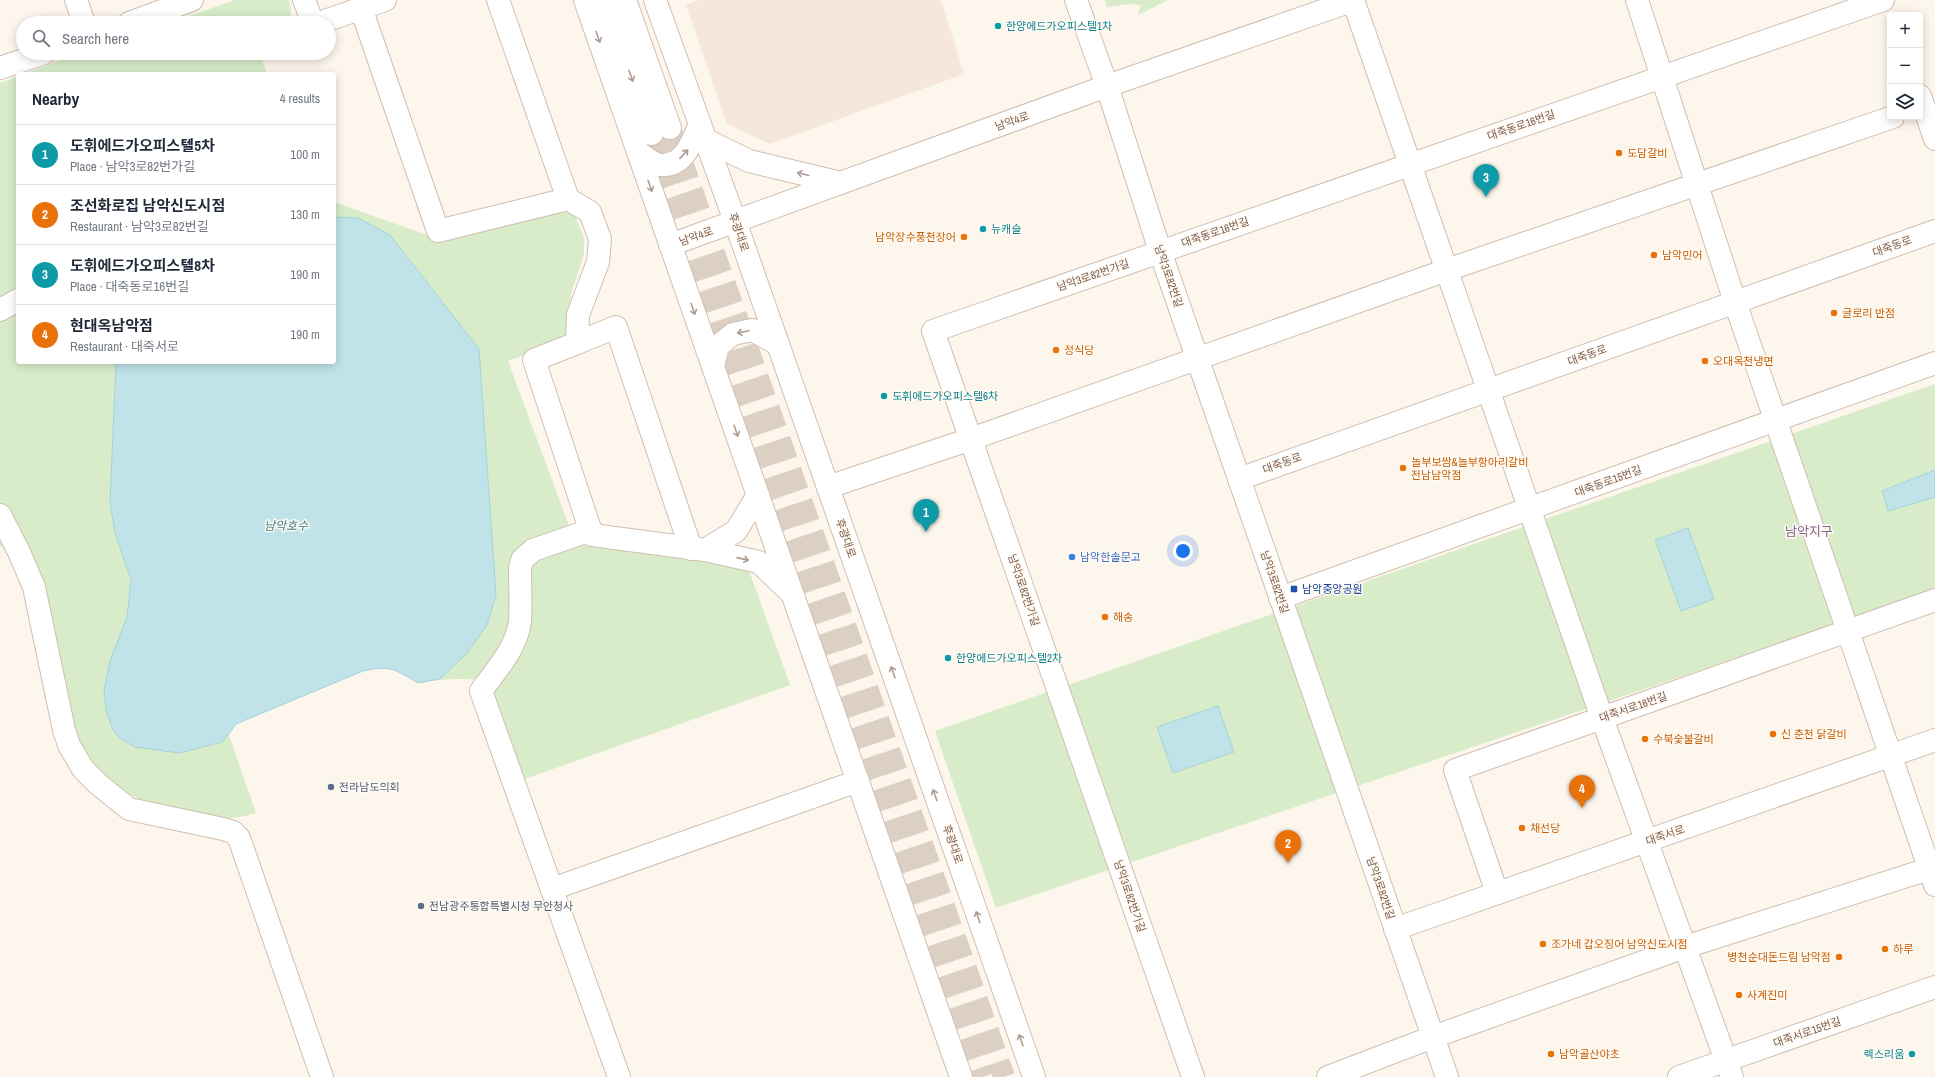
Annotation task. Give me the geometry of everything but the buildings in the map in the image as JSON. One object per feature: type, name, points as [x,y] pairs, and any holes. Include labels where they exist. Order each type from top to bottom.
[{"type":"street","points":[[76,0],[82,16]]},
{"type":"street","points":[[148,16],[192,0]]},
{"type":"street","points":[[304,0],[310,16]]},
{"type":"street","points":[[336,17],[385,0]]},
{"type":"street","points":[[498,0],[568,199],[590,212],[600,238],[598,262],[578,315],[577,343]]},
{"type":"street","points":[[585,0],[961,1077]]},
{"type":"street","points":[[604,0],[661,131],[625,0]]},
{"type":"street","name":"후광대로","points":[[655,0],[778,344],[1034,1077]]},
{"type":"street","name":"남악3로82번길","points":[[1076,0],[1107,86],[1160,251],[1447,1077]]},
{"type":"street","points":[[1354,0],[1602,718],[1729,1069]]},
{"type":"street","name":"남악4로","points":[[670,245],[1107,86],[1354,0]]},
{"type":"street","points":[[1328,1077],[1432,1037],[1685,947],[1933,874],[1890,755],[1775,421],[1637,0]]},
{"type":"street","name":"대죽동로16번길","points":[[1160,251],[1885,0],[1890,12]]},
{"type":"street","points":[[361,8],[438,231],[568,199]]},
{"type":"street","points":[[0,68],[23,60]]},
{"type":"street","points":[[1925,103],[1935,139]]},
{"type":"street","points":[[828,487],[971,439],[1197,358],[1697,183],[1887,119]]},
{"type":"street","points":[[638,152],[658,165],[674,164],[687,152],[703,132],[749,161],[840,183]]},
{"type":"street","name":"대죽동로","points":[[1239,479],[1935,231]]},
{"type":"street","name":"남악3로82번가길","points":[[1160,251],[933,330],[1193,1077]]},
{"type":"street","points":[[0,310],[16,301]]},
{"type":"street","points":[[698,550],[616,327],[534,360],[592,535],[698,550],[759,562],[794,596]]},
{"type":"street","points":[[713,366],[718,346],[733,334],[752,330],[778,344]]},
{"type":"street","name":"대죽동로15번길","points":[[1280,598],[1935,363]]},
{"type":"street","points":[[698,550],[736,531],[758,496]]},
{"type":"street","points":[[0,515],[31,577],[64,730],[69,745],[83,769],[98,784],[130,809],[233,832],[239,838],[249,862],[322,1077]]},
{"type":"street","points":[[591,530],[533,550],[522,560],[520,569],[520,623],[516,636],[509,652],[481,691],[619,1077]]},
{"type":"street","name":"대죽서로16번길","points":[[1497,893],[1455,770],[1935,600]]},
{"type":"street","name":"대죽서로","points":[[1395,929],[1935,740]]},
{"type":"street","points":[[552,889],[858,781]]},
{"type":"street","name":"대죽서로15번길","points":[[1679,1077],[1729,1069],[1935,987]]},
{"type":"shaded area","points":[[699,0],[941,0],[964,74],[770,144],[727,124],[686,5]]},
{"type":"green space","points":[[235,0],[289,0],[291,9],[291,16],[188,16]]},
{"type":"green space","points":[[1105,0],[1168,0],[1138,15],[1141,5],[1131,4],[1107,7]]},
{"type":"green space","points":[[61,60],[262,60],[266,72],[28,72]]},
{"type":"green space","points":[[16,77],[16,364],[336,364],[336,203],[430,236],[567,207],[573,210],[584,238],[584,254],[571,294],[565,340],[508,361],[575,542],[714,560],[748,568],[790,685],[522,780],[481,681],[458,679],[418,683],[392,669],[372,669],[363,671],[236,724],[229,735],[256,813],[239,817],[218,818],[180,812],[143,801],[126,792],[106,776],[83,751],[11,547],[0,546],[0,83]]},
{"type":"green space","points":[[1935,384],[1935,591],[996,908],[935,731]]},
{"type":"water","name":"남악호수","points":[[336,217],[358,218],[390,235],[479,349],[496,595],[487,625],[468,652],[440,679],[418,683],[397,671],[386,668],[363,671],[236,724],[222,742],[179,753],[135,747],[119,738],[113,730],[106,710],[104,691],[110,661],[127,617],[131,580],[115,533],[110,503],[116,364],[336,364]]},
{"type":"water","points":[[1935,470],[1935,497],[1888,511],[1882,491]]},
{"type":"water","points":[[1688,528],[1714,599],[1681,611],[1655,540]]},
{"type":"water","points":[[1218,706],[1234,752],[1173,773],[1157,727]]},
{"type":"tunnel","points":[[670,128],[1004,1077]]},
{"type":"tunnel","points":[[652,134],[983,1077]]},
{"type":"place","name":"한양에드가오피스텔1차","points":[[998,26]]},
{"type":"place","name":"도담갈비","points":[[1619,153]]},
{"type":"place","name":"도휘에드가오피스텔8차","points":[[1486,197]]},
{"type":"place","name":"뉴캐슬","points":[[983,229]]},
{"type":"place","name":"남악장수풍천장어","points":[[964,237]]},
{"type":"place","name":"남악민어","points":[[1654,255]]},
{"type":"place","name":"글로리 반점","points":[[1834,313]]},
{"type":"place","name":"정식당","points":[[1056,350]]},
{"type":"place","name":"오대옥천냉면","points":[[1705,361]]},
{"type":"place","name":"도휘에드가오피스텔6차","points":[[884,396]]},
{"type":"place","name":"놀부보쌈&놀부항아리갈비 전남남악점","points":[[1403,468]]},
{"type":"place","name":"도휘에드가오피스텔5차","points":[[926,532]]},
{"type":"place","name":"남악한솔문고","points":[[1072,557]]},
{"type":"place","name":"남악중앙공원","points":[[1294,589]]},
{"type":"place","name":"해송","points":[[1105,617]]},
{"type":"place","name":"한양에드가오피스텔2차","points":[[948,658]]},
{"type":"place","name":"신 춘천 닭갈비","points":[[1773,734]]},
{"type":"place","name":"수북숯불갈비","points":[[1645,739]]},
{"type":"place","name":"전라남도의회","points":[[331,787]]},
{"type":"place","name":"현대옥남악점","points":[[1582,808]]},
{"type":"place","name":"채선당","points":[[1522,828]]},
{"type":"place","name":"조선화로집 남악신도시점","points":[[1288,863]]},
{"type":"place","name":"전남광주통합특별시청 무안청사","points":[[421,906]]},
{"type":"place","name":"조가네 갑오징어 남악신도시점","points":[[1543,944]]},
{"type":"place","name":"하루","points":[[1885,949]]},
{"type":"place","name":"병천순대돈드림 남악점","points":[[1839,957]]},
{"type":"place","name":"사계진미","points":[[1739,995]]},
{"type":"place","name":"남악골산야초","points":[[1551,1054]]},
{"type":"place","name":"렉스리움","points":[[1912,1054]]},
{"type":"district","name":"남악지구","points":[[1809,531]]}]
